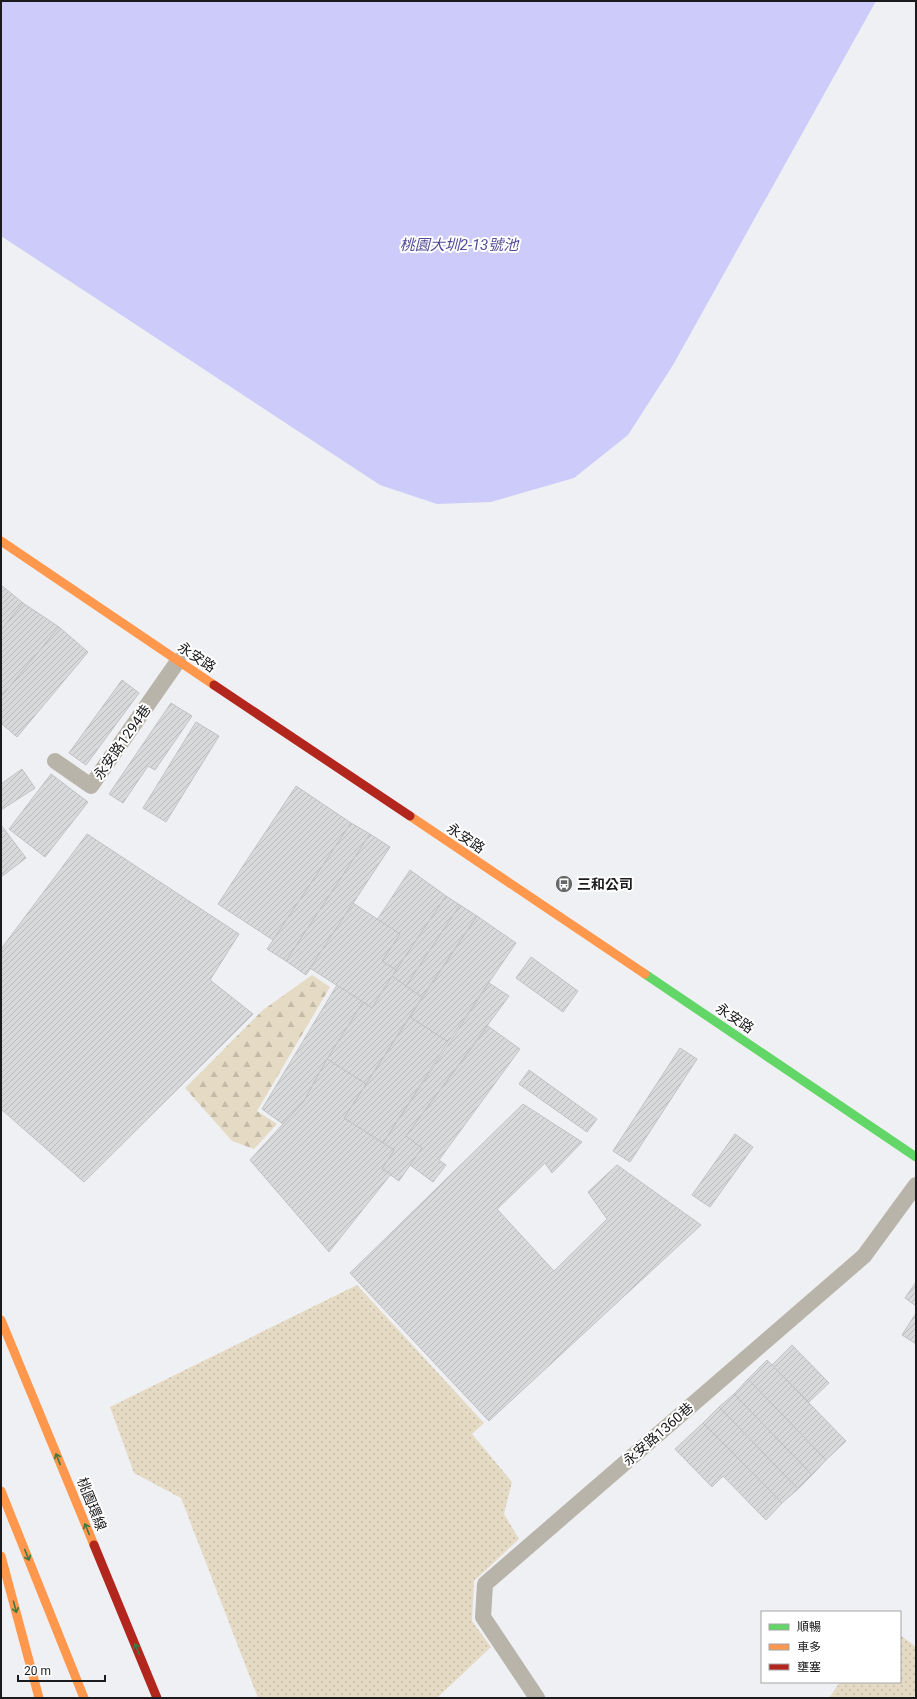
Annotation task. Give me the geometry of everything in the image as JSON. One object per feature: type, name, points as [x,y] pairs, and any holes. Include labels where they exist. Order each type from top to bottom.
[{"type":"main road","name":"永安路","points":[[1,542],[916,1157]]},
{"type":"main road","name":"桃園環線","points":[[1,1320],[157,1698]]},
{"type":"main road","points":[[1,1491],[84,1698]]},
{"type":"main road","points":[[1,1556],[39,1698]]},
{"type":"lane","name":"永安路1294巷","points":[[55,761],[91,786],[178,661]]},
{"type":"lane","name":"永安路1360巷","points":[[538,1698],[483,1617],[485,1584],[864,1256],[916,1185]]},
{"type":"green space","points":[[312,975],[330,987],[257,1111],[277,1124],[254,1149],[232,1141],[185,1088],[263,1010]]},
{"type":"green space","points":[[357,1285],[484,1423],[472,1434],[512,1482],[504,1514],[519,1539],[474,1581],[472,1621],[491,1647],[437,1698],[258,1698],[181,1498],[134,1473],[110,1407]]},
{"type":"green space","points":[[901,1636],[916,1647],[916,1698],[829,1698],[839,1683],[901,1683]]},
{"type":"water","name":"桃園大圳2-13號池","points":[[1,1],[876,1],[673,365],[628,435],[574,478],[491,502],[437,504],[380,485],[1,236]]},
{"type":"building","points":[[1,585],[23,603],[1,630]]},
{"type":"building","points":[[23,603],[59,627],[1,697],[1,630]]},
{"type":"building","points":[[59,627],[88,652],[17,737],[1,723],[1,697]]},
{"type":"building","points":[[122,680],[139,693],[86,765],[69,753]]},
{"type":"building","points":[[171,703],[192,716],[155,770],[148,766],[123,803],[109,794]]},
{"type":"building","points":[[196,722],[219,736],[166,822],[143,808]]},
{"type":"building","points":[[22,769],[35,788],[1,810],[1,784]]},
{"type":"building","points":[[51,774],[88,802],[45,857],[9,829]]},
{"type":"building","points":[[296,786],[351,823],[273,940],[218,904]]},
{"type":"building","points":[[351,823],[370,834],[286,961],[267,949]]},
{"type":"building","points":[[1,825],[26,858],[1,877]]},
{"type":"building","points":[[87,834],[239,934],[210,980],[253,1014],[84,1182],[1,1109],[1,949]]},
{"type":"building","points":[[370,834],[390,847],[306,975],[286,961]]},
{"type":"building","points":[[410,870],[446,896],[396,970],[382,961],[400,934],[377,920]]},
{"type":"building","points":[[446,896],[460,905],[406,986],[392,976]]},
{"type":"building","points":[[353,903],[400,934],[382,961],[396,970],[372,1008],[310,968]]},
{"type":"building","points":[[460,905],[477,916],[422,997],[406,986]]},
{"type":"building","points":[[477,916],[516,943],[448,1042],[410,1017]]},
{"type":"building","points":[[531,957],[578,991],[563,1012],[516,978]]},
{"type":"building","points":[[392,976],[422,997],[366,1084],[327,1059],[363,1002],[372,1008]]},
{"type":"building","points":[[489,983],[509,996],[406,1136],[422,1148],[399,1181],[382,1169],[394,1150],[383,1143]]},
{"type":"building","points":[[337,985],[363,1002],[327,1059],[304,1101],[283,1124],[262,1109]]},
{"type":"building","points":[[410,1017],[448,1042],[383,1143],[344,1118]]},
{"type":"building","points":[[488,1026],[520,1049],[439,1160],[446,1165],[433,1182],[410,1165],[422,1148],[406,1136]]},
{"type":"building","points":[[680,1048],[697,1059],[630,1162],[613,1151]]},
{"type":"building","points":[[327,1059],[366,1084],[344,1118],[394,1150],[382,1169],[391,1174],[329,1252],[250,1160],[304,1101]]},
{"type":"building","points":[[529,1070],[597,1119],[587,1132],[519,1084]]},
{"type":"building","points":[[523,1104],[582,1142],[552,1173],[545,1163],[497,1209],[554,1271],[607,1219],[588,1192],[617,1165],[701,1225],[489,1421],[350,1273]]},
{"type":"building","points":[[735,1134],[753,1147],[710,1207],[692,1195]]},
{"type":"building","points":[[916,1282],[916,1306],[905,1298]]},
{"type":"building","points":[[916,1313],[916,1344],[902,1335]]},
{"type":"building","points":[[792,1345],[829,1383],[809,1402],[772,1365]]},
{"type":"building","points":[[767,1360],[846,1441],[826,1460],[748,1379]]},
{"type":"building","points":[[748,1379],[826,1460],[812,1475],[734,1394]]},
{"type":"building","points":[[734,1394],[812,1475],[798,1489],[719,1407]]},
{"type":"building","points":[[719,1407],[798,1489],[782,1503],[703,1423]]},
{"type":"building","points":[[703,1423],[782,1503],[766,1520],[723,1476],[712,1487],[675,1449]]},
{"type":"traffic: fast","points":[[645,974],[916,1157]]},
{"type":"traffic: slow","points":[[1,541],[214,685]]},
{"type":"traffic: slow","points":[[410,816],[645,974]]},
{"type":"traffic: slow","points":[[1,1320],[94,1545]]},
{"type":"traffic: slow","points":[[1,1491],[84,1698]]},
{"type":"traffic: slow","points":[[1,1556],[39,1698]]},
{"type":"traffic: jam","points":[[214,685],[410,816]]},
{"type":"traffic: jam","points":[[94,1545],[157,1698]]},
{"type":"place","name":"三和公司","points":[[564,884]]}]
